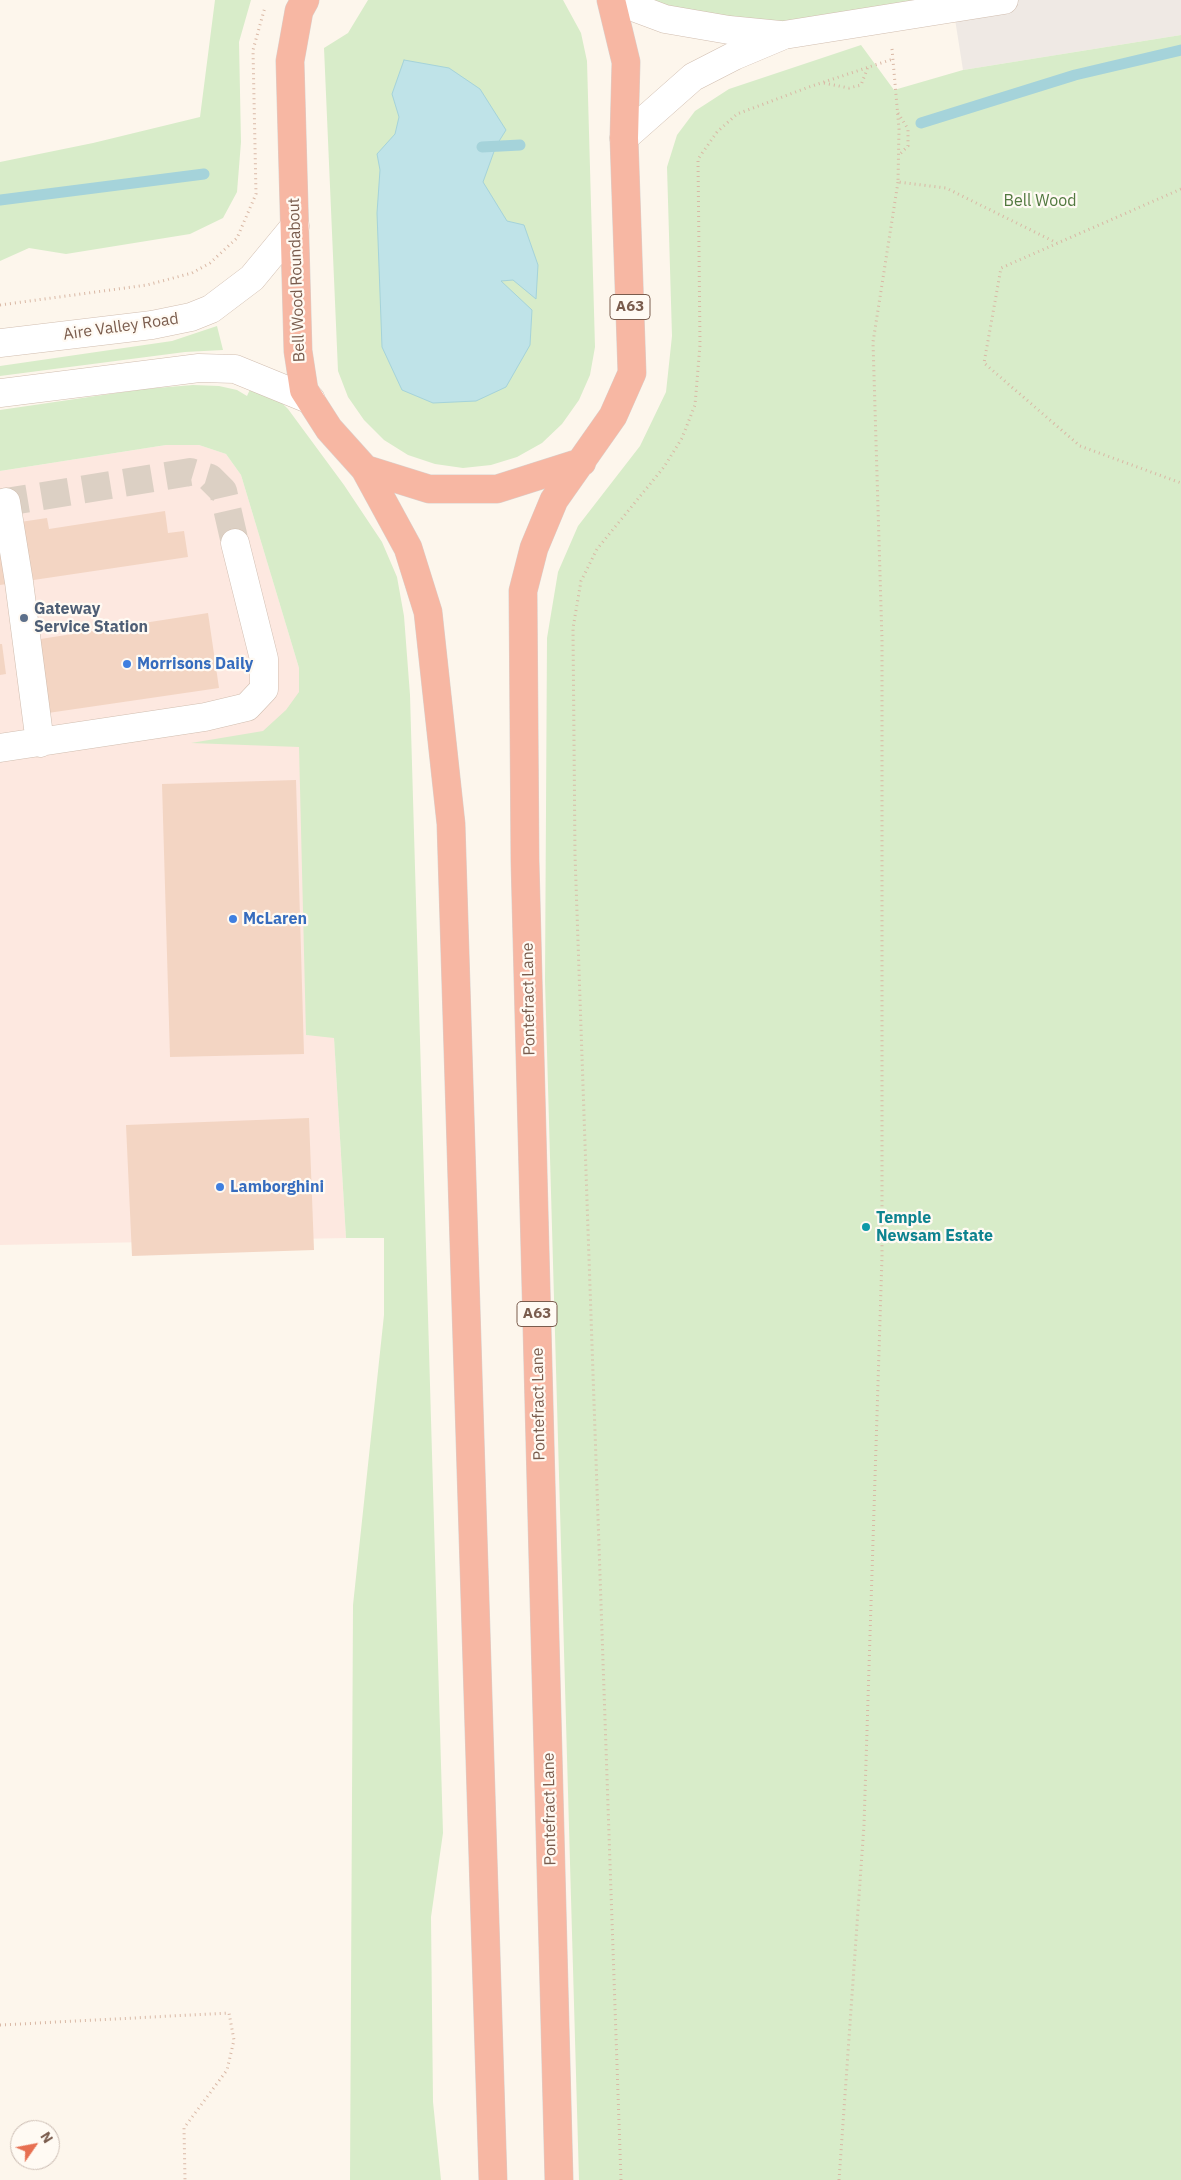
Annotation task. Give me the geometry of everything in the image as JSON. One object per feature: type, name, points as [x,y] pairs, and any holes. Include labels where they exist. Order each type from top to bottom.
[{"type":"highway","name":"Bell Wood Roundabout","points":[[305,0],[299,11],[290,61],[298,351],[304,390],[329,429],[365,469]]},
{"type":"highway","name":"A63","points":[[582,462],[613,416],[632,373],[624,138],[626,62],[613,0]]},
{"type":"highway","points":[[365,469],[429,489],[497,489],[582,462]]},
{"type":"highway","name":"Pontefract Lane","points":[[559,2180],[525,861],[523,591],[534,548],[554,500],[582,462]]},
{"type":"highway","points":[[365,469],[408,548],[428,612],[451,824],[493,2180]]},
{"type":"street","points":[[613,0],[665,19],[729,30],[784,35]]},
{"type":"street","points":[[624,138],[693,77],[734,56],[784,35],[1004,0]]},
{"type":"street","name":"Aire Valley Road","points":[[0,343],[152,325],[191,317],[211,308],[252,278],[295,226]]},
{"type":"street","points":[[0,393],[199,368],[235,369],[311,400]]},
{"type":"street","points":[[6,502],[19,582],[40,743]]},
{"type":"street","points":[[0,748],[213,715],[247,707],[264,689],[264,659],[235,543]]},
{"type":"path","points":[[0,305],[147,285],[192,273],[210,263],[237,238],[256,194],[253,50],[263,11],[268,0]]},
{"type":"path","points":[[622,2180],[575,854],[573,628],[581,581],[597,549],[664,467],[682,438],[695,405],[700,344],[698,159],[717,132],[737,114],[893,59],[898,113],[898,182],[873,342],[882,640],[882,1257],[864,1825],[839,2180]]},
{"type":"path","points":[[824,83],[849,88],[861,84],[869,67]]},
{"type":"path","points":[[898,113],[908,129],[908,146],[899,155]]},
{"type":"path","points":[[898,182],[946,188],[1058,243]]},
{"type":"path","points":[[1181,189],[1001,268],[984,363],[1080,446],[1181,483]]},
{"type":"path","points":[[0,2025],[229,2012],[234,2040],[227,2070],[184,2128],[185,2180]]},
{"type":"shaded area","points":[[952,0],[1181,0],[1181,35],[963,70]]},
{"type":"shaded area","points":[[166,445],[199,445],[226,454],[241,475],[299,668],[307,1035],[334,1037],[346,1238],[0,1245],[0,471]]},
{"type":"green space","points":[[215,0],[251,0],[239,42],[241,142],[237,192],[223,218],[190,234],[66,254],[29,248],[0,261],[0,162],[93,143],[200,117]]},
{"type":"green space","points":[[368,0],[563,0],[581,33],[587,61],[595,347],[590,375],[579,400],[562,424],[542,443],[517,457],[491,465],[463,468],[435,464],[408,455],[384,440],[364,420],[348,397],[338,371],[324,48],[348,33]]},
{"type":"green space","points":[[614,0],[1004,0],[784,35]]},
{"type":"green space","name":"Temple Newsam Estate","points":[[1181,35],[1181,2180],[579,2180],[545,981],[547,638],[558,572],[578,526],[640,446],[666,392],[672,336],[667,167],[677,135],[695,111],[729,89],[861,45],[894,90],[963,70]]},
{"type":"green space","points":[[217,326],[223,350],[185,352],[0,376],[0,366],[172,341]]},
{"type":"green space","points":[[253,383],[271,392],[288,409],[344,485],[382,542],[397,577],[404,616],[410,695],[443,1833],[431,1917],[433,2102],[441,2180],[350,2180],[353,1605],[384,1315],[384,1238],[346,1238],[334,1038],[306,1035],[299,747],[191,743],[263,731],[286,710],[299,692],[299,668],[241,475],[226,454],[199,445],[166,445],[0,471],[0,410],[144,389],[193,385],[219,386],[237,390],[247,396]]},
{"type":"water","points":[[404,60],[449,68],[480,89],[506,130],[496,146],[483,182],[507,221],[524,225],[538,265],[536,299],[513,280],[501,281],[532,310],[530,345],[506,387],[476,401],[433,403],[402,390],[382,347],[377,213],[380,170],[377,154],[395,134],[399,117],[392,94]]},
{"type":"building","points":[[165,511],[168,533],[184,531],[188,557],[0,585],[0,525],[47,518],[49,529]]},
{"type":"building","name":"Morrisons Daily","points":[[208,613],[219,688],[48,713],[34,640]]},
{"type":"building","points":[[0,644],[2,644],[6,674],[0,675]]},
{"type":"building","name":"McLaren","points":[[296,780],[304,1054],[170,1057],[162,784]]},
{"type":"building","name":"Lamborghini","points":[[309,1118],[314,1250],[132,1256],[126,1125]]},
{"type":"waterway","points":[[921,123],[1075,75],[1181,50]]},
{"type":"waterway","points":[[482,147],[520,145]]},
{"type":"waterway","points":[[0,200],[204,174]]},
{"type":"tunnel","points":[[0,503],[190,472],[210,478],[223,491],[235,543]]},
{"type":"place","name":"Gateway Service Station","points":[[24,618]]},
{"type":"place","name":"Morrisons Daily","points":[[127,664]]},
{"type":"place","name":"McLaren","points":[[233,919]]},
{"type":"place","name":"Lamborghini","points":[[220,1187]]},
{"type":"place","name":"Temple Newsam Estate","points":[[866,1227]]},
{"type":"park label","name":"Bell Wood","points":[[1040,201]]}]
